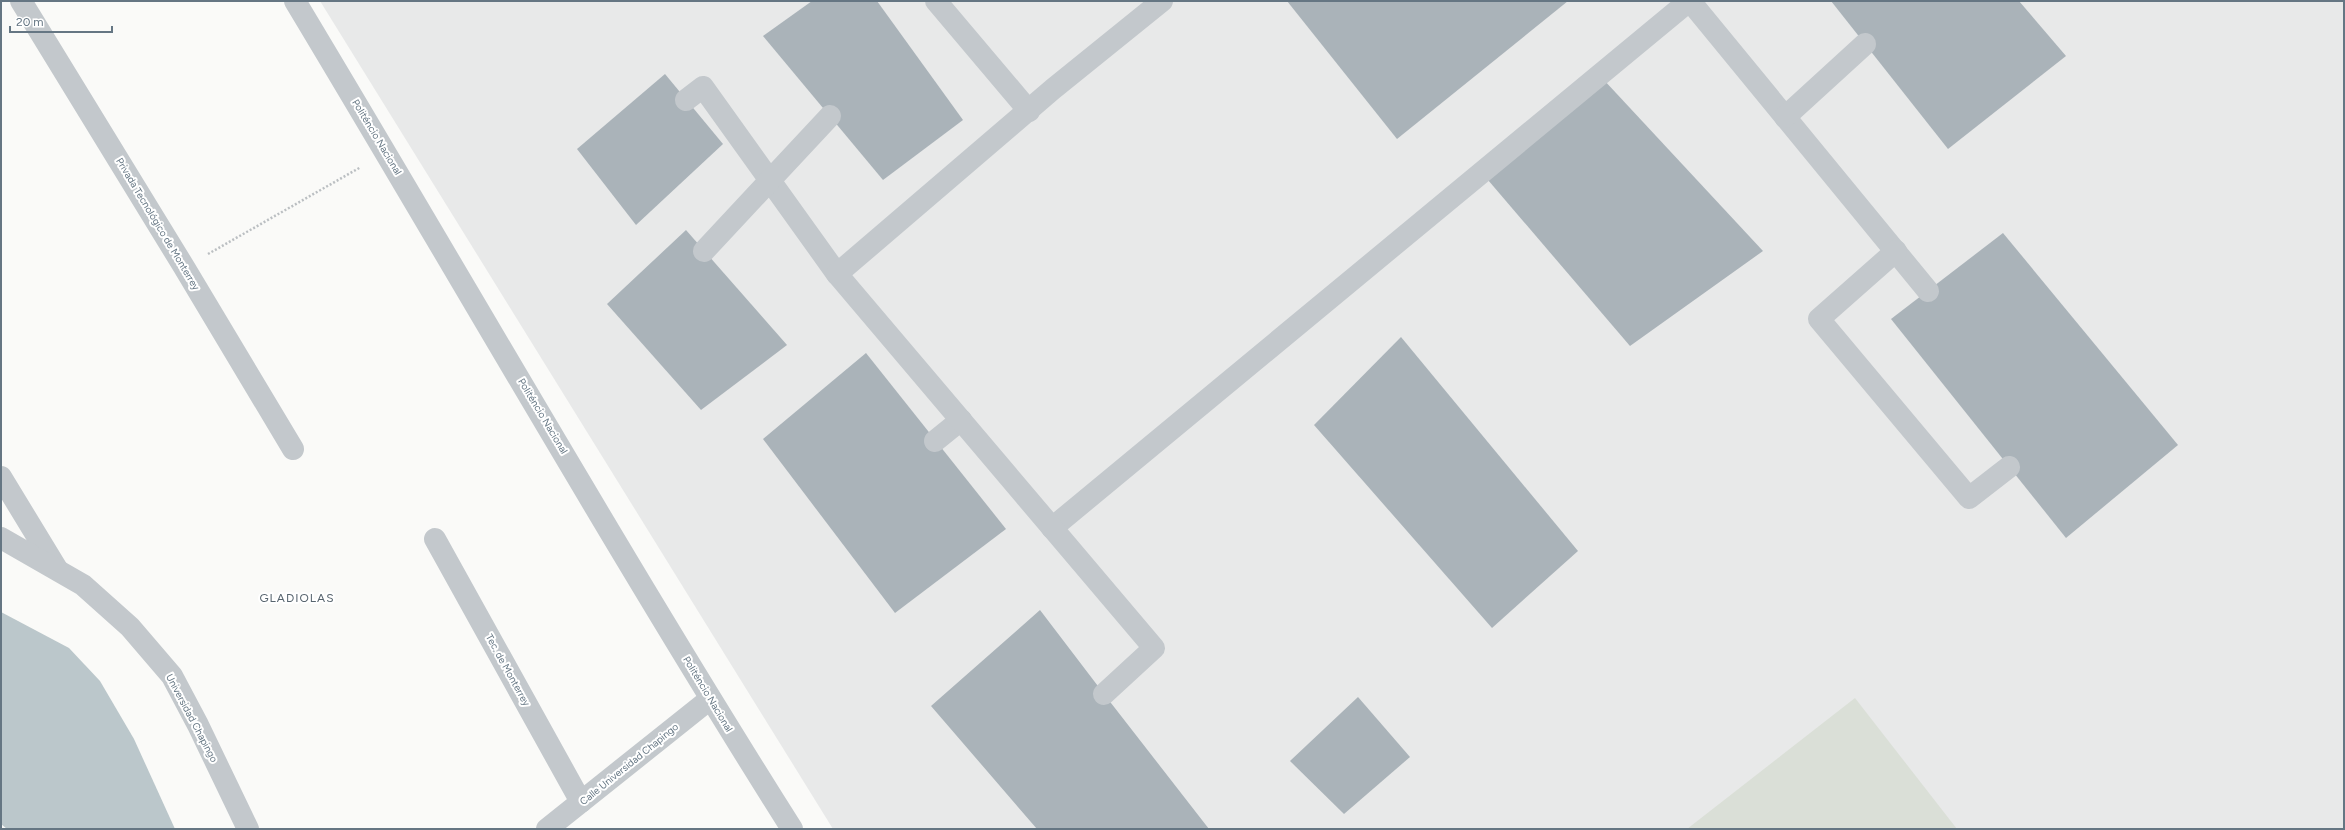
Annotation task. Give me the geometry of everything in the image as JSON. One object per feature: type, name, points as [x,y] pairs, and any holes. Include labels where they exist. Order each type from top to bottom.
[{"type":"street","name":"Privada Tecnológico de Monterrey","points":[[20,1],[184,267],[293,449]]},
{"type":"street","name":"Politéncio Nacional","points":[[295,1],[387,152],[710,699],[792,829]]},
{"type":"street","points":[[936,1],[1029,111]]},
{"type":"street","points":[[836,274],[1162,1]]},
{"type":"street","points":[[1052,528],[1690,1],[1928,291]]},
{"type":"street","points":[[1786,117],[1865,44]]},
{"type":"street","points":[[686,100],[703,88],[836,274],[1154,648],[1104,694]]},
{"type":"street","points":[[704,250],[830,116]]},
{"type":"street","points":[[1896,251],[1819,319],[1969,498],[2009,467]]},
{"type":"street","points":[[935,441],[961,420]]},
{"type":"street","points":[[1,477],[58,570]]},
{"type":"street","name":"Universidad Chapingo","points":[[1,538],[83,585],[130,627],[172,676],[198,725],[248,829]]},
{"type":"street","name":"Tec. de Monterrey","points":[[435,538],[581,802]]},
{"type":"street","name":"Calle Universidad Chapingo","points":[[547,829],[710,699]]},
{"type":"path","points":[[184,267],[387,152]]},
{"type":"shaded area","points":[[320,1],[2344,1],[2344,829],[833,829]]},
{"type":"shaded area","points":[[1,612],[69,648],[100,681],[134,739],[175,829],[7,829],[1,824]]},
{"type":"shaded area","points":[[1855,698],[1957,829],[1687,829]]},
{"type":"building","points":[[812,1],[877,1],[963,120],[883,180],[763,36]]},
{"type":"building","points":[[1287,1],[1568,1],[1397,139]]},
{"type":"building","points":[[1831,1],[2019,1],[2066,56],[1948,149]]},
{"type":"building","points":[[665,74],[723,144],[636,225],[577,149]]},
{"type":"building","points":[[1603,79],[1763,251],[1630,346],[1488,180]]},
{"type":"building","points":[[686,230],[787,345],[701,410],[607,304]]},
{"type":"building","points":[[2003,233],[2178,445],[2066,538],[1891,319]]},
{"type":"building","points":[[1401,337],[1578,551],[1492,628],[1314,425]]},
{"type":"building","points":[[866,353],[1006,529],[895,613],[763,439]]},
{"type":"building","points":[[1040,610],[1209,829],[1037,829],[931,706]]},
{"type":"building","points":[[1358,697],[1410,757],[1344,814],[1290,761]]},
{"type":"district","name":"GLADIOLAS","points":[[297,598]]}]
